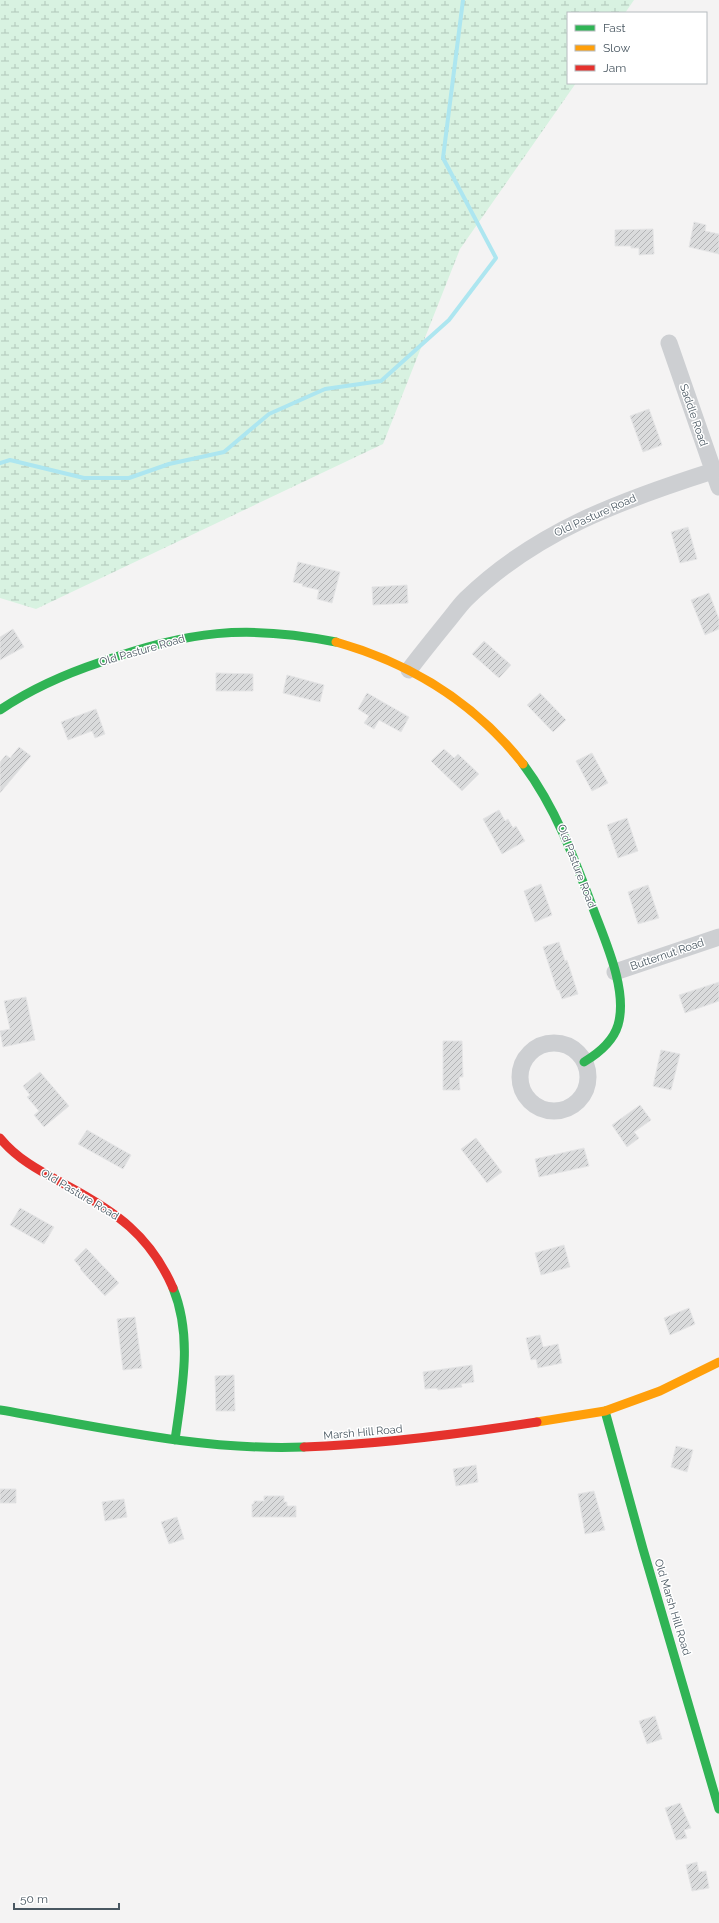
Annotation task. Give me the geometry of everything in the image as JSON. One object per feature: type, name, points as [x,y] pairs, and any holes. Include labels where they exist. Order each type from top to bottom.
[{"type":"street","name":"Saddle Road","points":[[669,343],[719,487]]},
{"type":"street","name":"Old Pasture Road","points":[[409,670],[465,600],[505,566],[527,550],[556,532],[613,506],[646,493],[714,471]]},
{"type":"street","name":"Old Pasture Road","points":[[0,710],[17,698],[56,678],[128,652],[174,639],[227,632],[282,632],[310,636],[364,650],[428,680],[481,719],[509,747],[538,785],[561,825],[571,847],[615,972],[620,1002],[618,1025],[613,1037],[605,1046],[584,1062]]},
{"type":"street","name":"Butternut Road","points":[[615,972],[719,937]]},
{"type":"street","name":"Old Pasture Road","points":[[0,1138],[27,1162],[111,1210],[143,1239],[157,1256],[175,1294],[181,1313],[184,1338],[184,1364],[175,1440]]},
{"type":"street","name":"Marsh Hill Road","points":[[0,1410],[175,1440],[276,1448],[360,1445],[462,1434],[605,1411],[660,1391],[719,1362]]},
{"type":"street","name":"Old Marsh Hill Road","points":[[605,1411],[643,1549],[719,1808]]},
{"type":"green space","points":[[0,0],[634,0],[626,12],[567,12],[567,84],[575,84],[460,249],[383,444],[36,609],[0,598]]},
{"type":"building","points":[[694,222],[706,225],[705,231],[719,234],[719,254],[689,247]]},
{"type":"building","points":[[653,229],[654,254],[639,255],[639,248],[631,248],[631,246],[615,246],[615,230]]},
{"type":"building","points":[[649,409],[662,445],[643,452],[630,416]]},
{"type":"building","points":[[688,527],[697,559],[680,563],[671,532]]},
{"type":"building","points":[[298,562],[340,572],[332,603],[317,599],[319,590],[293,582]]},
{"type":"building","points":[[407,585],[408,603],[373,605],[372,587]]},
{"type":"building","points":[[709,593],[719,619],[719,629],[705,635],[691,600]]},
{"type":"building","points":[[13,629],[24,647],[0,660],[0,637]]},
{"type":"building","points":[[484,641],[511,665],[499,678],[472,654]]},
{"type":"building","points":[[216,673],[253,674],[253,691],[216,691]]},
{"type":"building","points":[[287,675],[324,685],[320,702],[283,693]]},
{"type":"building","points":[[367,693],[409,717],[401,732],[379,720],[374,729],[364,723],[369,716],[358,709]]},
{"type":"building","points":[[540,693],[566,720],[553,732],[527,705]]},
{"type":"building","points":[[96,709],[105,734],[95,738],[92,731],[68,740],[61,722]]},
{"type":"building","points":[[19,747],[31,756],[0,793],[0,762],[6,755],[10,758]]},
{"type":"building","points":[[444,749],[454,758],[458,754],[479,774],[462,791],[431,761]]},
{"type":"building","points":[[592,753],[608,783],[592,791],[576,761]]},
{"type":"building","points":[[499,810],[505,821],[508,819],[513,828],[516,826],[525,841],[502,854],[483,819]]},
{"type":"building","points":[[627,818],[638,851],[618,858],[607,825]]},
{"type":"building","points":[[541,884],[552,915],[535,922],[524,891]]},
{"type":"building","points":[[648,885],[659,918],[638,924],[628,892]]},
{"type":"building","points":[[559,942],[565,961],[567,960],[578,994],[562,999],[559,990],[557,990],[543,947]]},
{"type":"building","points":[[719,982],[719,1001],[685,1013],[679,995]]},
{"type":"building","points":[[26,997],[35,1040],[3,1047],[0,1031],[10,1029],[4,1001]]},
{"type":"building","points":[[443,1041],[462,1041],[463,1077],[459,1077],[460,1090],[443,1090]]},
{"type":"building","points":[[661,1050],[680,1054],[671,1090],[653,1086]]},
{"type":"building","points":[[40,1072],[69,1106],[44,1127],[34,1115],[39,1111],[27,1097],[30,1095],[23,1086]]},
{"type":"building","points":[[640,1105],[651,1120],[634,1132],[639,1138],[627,1147],[612,1125]]},
{"type":"building","points":[[87,1130],[131,1155],[123,1169],[78,1144]]},
{"type":"building","points":[[476,1138],[502,1172],[487,1183],[461,1149]]},
{"type":"building","points":[[584,1148],[589,1166],[539,1177],[535,1159]]},
{"type":"building","points":[[20,1208],[54,1227],[44,1244],[10,1225]]},
{"type":"building","points":[[564,1245],[570,1267],[541,1275],[535,1253]]},
{"type":"building","points":[[86,1248],[119,1283],[105,1296],[80,1269],[81,1268],[74,1260]]},
{"type":"building","points":[[689,1308],[695,1324],[670,1335],[664,1318]]},
{"type":"building","points":[[135,1317],[142,1368],[123,1370],[117,1319]]},
{"type":"building","points":[[540,1335],[543,1347],[558,1344],[562,1363],[538,1368],[536,1359],[531,1360],[526,1338]]},
{"type":"building","points":[[472,1365],[474,1382],[461,1384],[462,1387],[438,1390],[437,1388],[425,1389],[423,1372]]},
{"type":"building","points":[[234,1375],[235,1411],[216,1411],[215,1376]]},
{"type":"building","points":[[676,1446],[693,1450],[687,1472],[671,1467]]},
{"type":"building","points":[[476,1465],[478,1482],[456,1486],[453,1469]]},
{"type":"building","points":[[0,1489],[16,1489],[16,1503],[0,1503]]},
{"type":"building","points":[[594,1491],[605,1530],[585,1534],[578,1494]]},
{"type":"building","points":[[264,1496],[284,1496],[284,1502],[287,1502],[287,1506],[296,1506],[296,1517],[252,1517],[252,1504],[254,1504],[254,1501],[264,1501]]},
{"type":"building","points":[[124,1499],[127,1517],[105,1521],[102,1502]]},
{"type":"building","points":[[177,1517],[184,1539],[169,1544],[161,1522]]},
{"type":"building","points":[[655,1716],[662,1739],[647,1744],[639,1721]]},
{"type":"building","points":[[680,1803],[691,1828],[684,1830],[687,1838],[676,1840],[665,1808]]},
{"type":"building","points":[[697,1862],[699,1872],[706,1871],[709,1888],[692,1891],[686,1865]]},
{"type":"waterway","points":[[0,463],[10,460],[84,478],[129,478],[169,464],[224,452],[269,414],[325,389],[381,381],[449,320],[496,258],[443,158],[463,0]]},
{"type":"traffic: fast","points":[[0,710],[36,689],[74,672],[161,643],[189,637],[245,632],[304,636],[336,642]]},
{"type":"traffic: fast","points":[[523,764],[545,798],[564,835],[610,952],[618,982],[620,1012],[616,1031],[605,1046],[584,1062]]},
{"type":"traffic: fast","points":[[173,1288],[183,1325],[184,1344],[183,1382],[175,1440]]},
{"type":"traffic: fast","points":[[0,1410],[189,1442],[266,1447],[304,1447]]},
{"type":"traffic: fast","points":[[605,1411],[643,1549],[719,1809]]},
{"type":"traffic: slow","points":[[336,642],[390,661],[439,688],[484,722],[523,764]]},
{"type":"traffic: slow","points":[[537,1422],[605,1411],[660,1391],[719,1362]]},
{"type":"traffic: jam","points":[[0,1138],[22,1159],[101,1205],[130,1227],[154,1253],[173,1288]]},
{"type":"traffic: jam","points":[[304,1447],[363,1444],[421,1438],[537,1422]]}]
